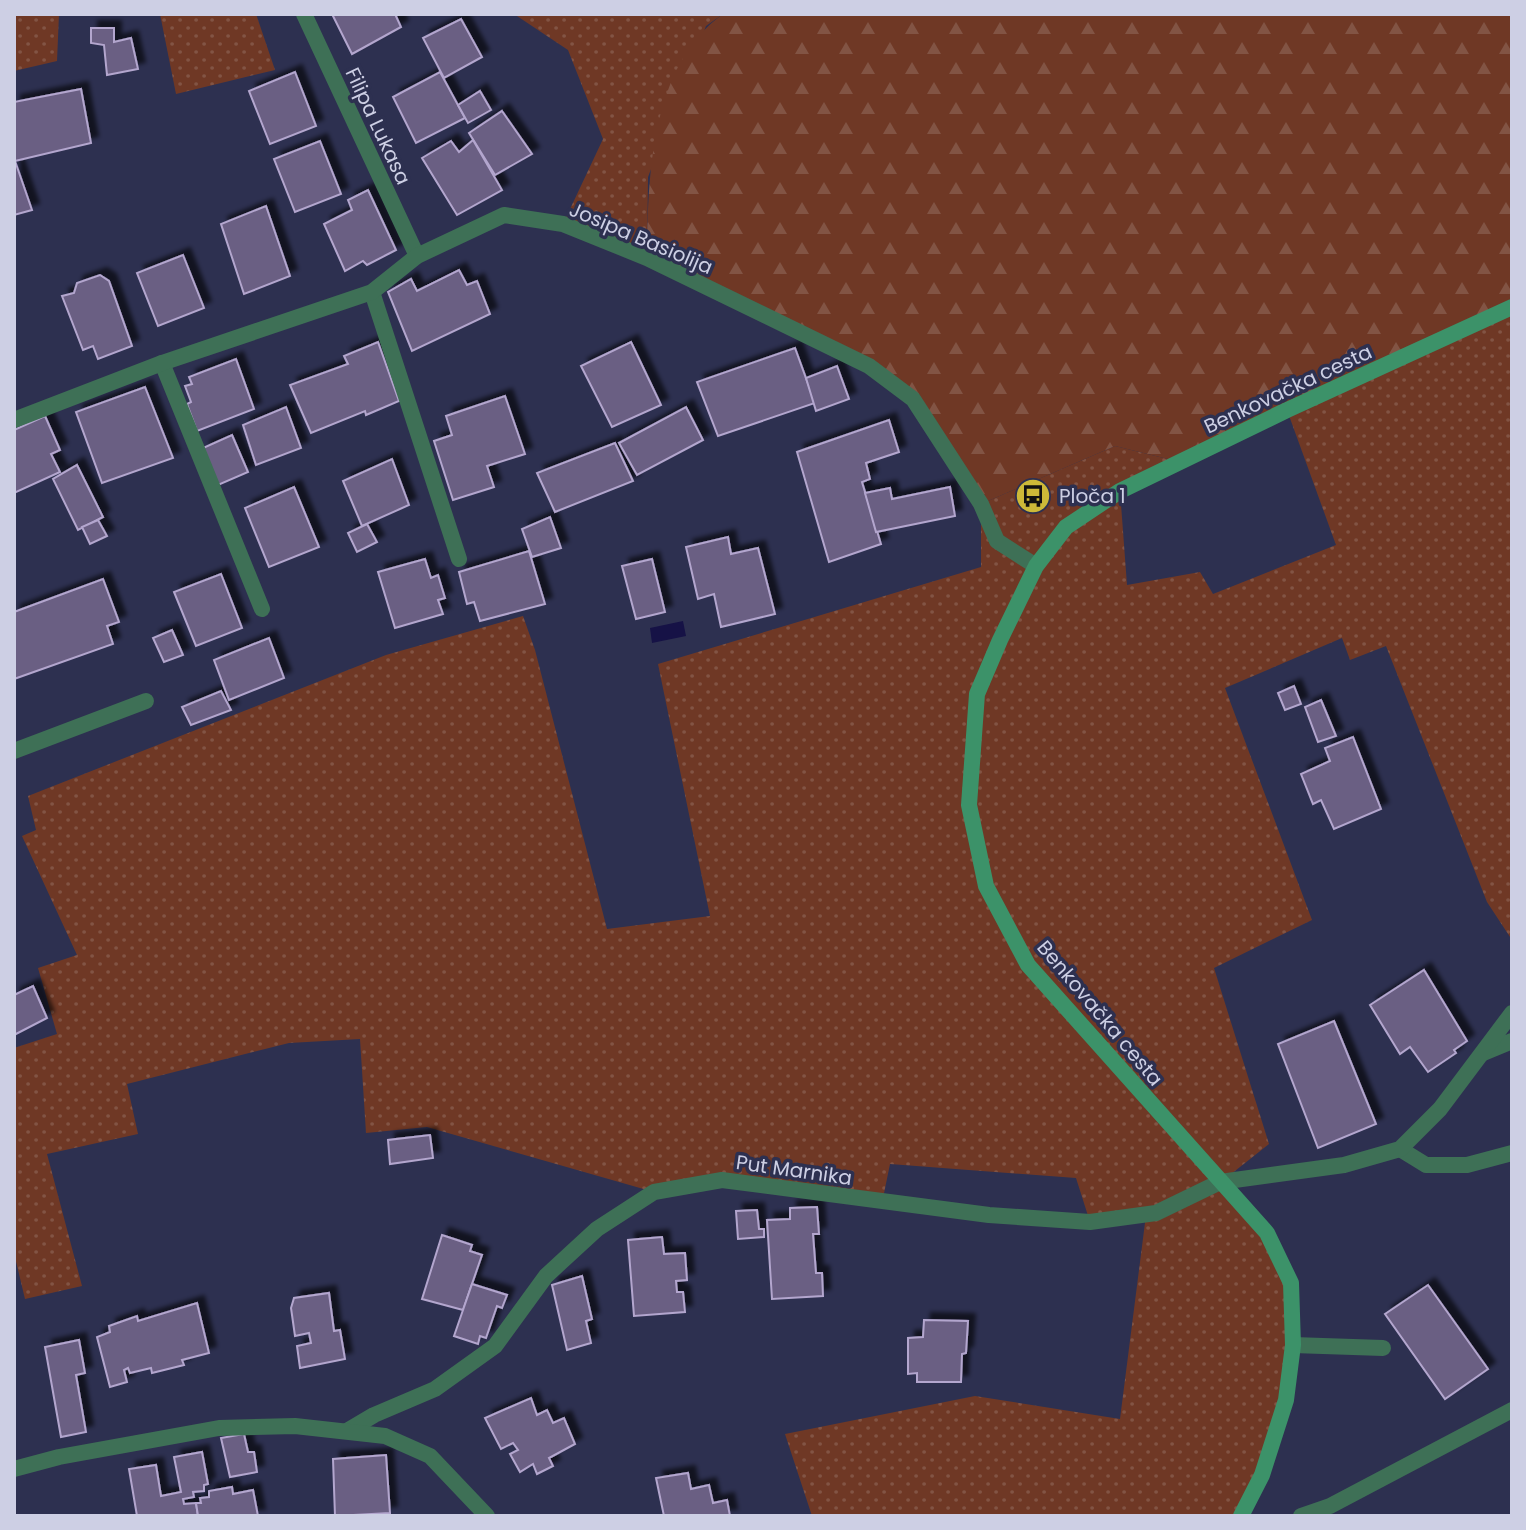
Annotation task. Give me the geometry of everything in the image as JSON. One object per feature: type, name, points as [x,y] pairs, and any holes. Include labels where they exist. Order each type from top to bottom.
[{"type":"main road","name":"Benkovačka cesta","points":[[1241,1516],[1262,1475],[1286,1400],[1293,1345],[1291,1283],[1267,1233],[1028,965],[986,886],[969,805],[977,694],[1036,566],[1066,527],[1120,491],[1512,307]]},
{"type":"street","name":"Filipa Lukasa","points":[[304,14],[417,256]]},
{"type":"street","name":"Josipa Basiolija","points":[[14,420],[162,363],[372,292],[417,256],[504,215],[563,224],[647,258],[869,366],[913,399],[981,504],[997,541],[1036,566]]},
{"type":"street","points":[[372,292],[459,559]]},
{"type":"street","points":[[162,363],[262,609]]},
{"type":"street","points":[[14,751],[146,701]]},
{"type":"street","points":[[1512,1013],[1440,1109],[1400,1149],[1426,1165],[1467,1165],[1512,1153]]},
{"type":"street","points":[[1483,1053],[1512,1041]]},
{"type":"street","name":"Put Marnika","points":[[347,1431],[374,1415],[435,1389],[495,1346],[546,1276],[597,1229],[654,1192],[722,1180],[989,1215],[1090,1222],[1156,1213],[1220,1182],[1344,1165],[1400,1149]]},
{"type":"street","points":[[1293,1345],[1383,1348]]},
{"type":"street","points":[[1301,1516],[1330,1506],[1512,1410]]},
{"type":"street","points":[[14,1469],[59,1457],[219,1428],[295,1426],[347,1431],[385,1436],[430,1456],[487,1516]]},
{"type":"green space","points":[[14,14],[59,14],[57,61],[14,71]]},
{"type":"green space","points":[[160,14],[256,14],[275,70],[176,94]]},
{"type":"green space","points":[[514,14],[723,14],[706,26],[648,177],[647,258],[563,224],[603,139],[568,50]]},
{"type":"green space","points":[[723,14],[1512,14],[1512,307],[1180,462],[1115,446],[981,504],[913,399],[869,366],[647,258],[652,159],[667,93],[680,63],[699,36]]},
{"type":"green space","points":[[1512,307],[1512,940],[1487,902],[1386,646],[1350,660],[1342,638],[1225,688],[1312,920],[1214,968],[1269,1144],[1221,1182],[1267,1233],[1291,1283],[1286,1400],[1241,1516],[812,1516],[785,1434],[975,1396],[1120,1419],[1146,1215],[1090,1222],[1076,1178],[890,1164],[882,1203],[722,1180],[654,1192],[427,1127],[366,1133],[360,1039],[289,1043],[127,1084],[138,1134],[47,1154],[82,1286],[25,1299],[14,1253],[14,1048],[57,1034],[38,968],[77,955],[22,836],[36,830],[28,796],[386,655],[523,616],[535,650],[607,929],[710,916],[658,664],[981,567],[981,504],[1115,446],[1180,462],[1120,491],[1127,585],[1200,572],[1213,594],[1336,545],[1287,410]]},
{"type":"shaded area","points":[[683,621],[686,636],[652,643],[650,628]]},
{"type":"building","points":[[332,14],[395,14],[401,27],[352,54]]},
{"type":"building","points":[[461,19],[482,57],[444,78],[423,38]]},
{"type":"building","points":[[91,28],[114,28],[114,42],[131,38],[138,69],[107,75],[104,45],[91,43]]},
{"type":"building","points":[[295,72],[316,126],[270,144],[249,91]]},
{"type":"building","points":[[440,72],[465,118],[416,143],[393,97]]},
{"type":"building","points":[[81,89],[91,143],[15,161],[14,102]]},
{"type":"building","points":[[480,91],[491,110],[468,123],[458,105]]},
{"type":"building","points":[[502,111],[532,154],[495,175],[469,133]]},
{"type":"building","points":[[473,140],[502,190],[457,215],[422,158],[451,141],[459,152]]},
{"type":"building","points":[[320,141],[341,194],[295,212],[274,159]]},
{"type":"building","points":[[14,158],[32,210],[14,215]]},
{"type":"building","points":[[368,190],[396,250],[367,265],[363,261],[345,271],[324,224],[352,210],[348,200]]},
{"type":"building","points":[[266,206],[290,276],[244,294],[221,224]]},
{"type":"building","points":[[183,255],[204,308],[158,326],[137,273]]},
{"type":"building","points":[[459,270],[467,285],[477,281],[490,314],[412,351],[388,292],[411,279],[417,291]]},
{"type":"building","points":[[100,275],[109,281],[132,346],[98,359],[93,346],[83,350],[62,296],[74,293],[77,283]]},
{"type":"building","points":[[378,342],[399,401],[311,433],[290,385],[348,364],[344,356]]},
{"type":"building","points":[[631,342],[661,405],[612,427],[581,366]]},
{"type":"building","points":[[795,348],[815,403],[718,436],[697,382]]},
{"type":"building","points":[[236,359],[254,409],[197,431],[187,404],[191,402],[185,386],[192,384],[189,377]]},
{"type":"building","points":[[837,366],[849,399],[816,411],[806,378]]},
{"type":"building","points":[[145,387],[173,458],[102,483],[76,412]]},
{"type":"building","points":[[505,396],[525,454],[487,466],[494,487],[453,500],[434,441],[452,435],[446,416]]},
{"type":"building","points":[[286,407],[301,448],[256,465],[243,425]]},
{"type":"building","points":[[686,407],[703,440],[637,475],[619,443]]},
{"type":"building","points":[[45,416],[60,450],[51,454],[60,472],[14,493],[14,430]]},
{"type":"building","points":[[889,420],[899,452],[866,463],[870,479],[862,482],[881,544],[829,562],[797,452]]},
{"type":"building","points":[[232,435],[248,472],[218,485],[203,448]]},
{"type":"building","points":[[615,443],[633,481],[555,512],[537,473]]},
{"type":"building","points":[[392,459],[409,505],[362,526],[343,481]]},
{"type":"building","points":[[77,465],[103,517],[78,530],[53,479]]},
{"type":"building","points":[[294,487],[319,547],[269,567],[245,508]]},
{"type":"building","points":[[950,487],[955,516],[876,532],[865,493],[890,488],[892,499]]},
{"type":"building","points":[[550,517],[561,548],[532,557],[522,529]]},
{"type":"building","points":[[98,520],[107,536],[90,544],[82,527]]},
{"type":"building","points":[[367,524],[377,542],[357,552],[348,533]]},
{"type":"building","points":[[728,537],[731,554],[758,548],[775,614],[721,627],[714,594],[698,599],[686,547]]},
{"type":"building","points":[[529,551],[545,604],[480,621],[474,602],[467,604],[459,572]]},
{"type":"building","points":[[425,559],[431,578],[438,575],[445,598],[438,600],[443,614],[395,628],[378,572]]},
{"type":"building","points":[[652,559],[665,612],[636,619],[622,566]]},
{"type":"building","points":[[221,574],[242,628],[196,646],[174,592]]},
{"type":"building","points":[[103,579],[119,622],[107,626],[113,644],[14,679],[14,612]]},
{"type":"building","points":[[172,630],[183,655],[164,662],[153,638]]},
{"type":"building","points":[[269,638],[284,678],[229,700],[214,660]]},
{"type":"building","points":[[1294,686],[1301,704],[1285,710],[1278,693]]},
{"type":"building","points":[[221,691],[231,710],[191,725],[182,707]]},
{"type":"building","points":[[1321,700],[1336,736],[1318,742],[1305,707]]},
{"type":"building","points":[[1353,737],[1381,809],[1334,829],[1321,800],[1313,804],[1301,774],[1330,761],[1325,748]]},
{"type":"building","points":[[1424,970],[1467,1041],[1454,1050],[1456,1053],[1428,1072],[1410,1047],[1400,1054],[1370,1005]]},
{"type":"building","points":[[33,986],[47,1018],[14,1035],[14,995]]},
{"type":"building","points":[[1334,1021],[1376,1124],[1318,1148],[1278,1044]]},
{"type":"building","points":[[430,1135],[433,1158],[390,1164],[388,1140]]},
{"type":"building","points":[[817,1207],[819,1234],[813,1234],[816,1273],[822,1273],[823,1296],[772,1299],[767,1220],[790,1219],[790,1208]]},
{"type":"building","points":[[757,1210],[759,1229],[764,1229],[764,1237],[738,1239],[736,1211]]},
{"type":"building","points":[[442,1235],[472,1245],[470,1251],[482,1255],[463,1310],[422,1299]]},
{"type":"building","points":[[662,1237],[664,1254],[685,1253],[687,1280],[676,1281],[677,1292],[683,1292],[685,1312],[634,1316],[628,1240]]},
{"type":"building","points":[[582,1276],[592,1319],[586,1321],[591,1343],[567,1350],[552,1285]]},
{"type":"building","points":[[472,1284],[507,1295],[502,1308],[497,1306],[486,1338],[480,1336],[478,1344],[454,1336]]},
{"type":"building","points":[[1428,1285],[1488,1369],[1445,1399],[1385,1314]]},
{"type":"building","points":[[329,1293],[334,1331],[340,1330],[345,1359],[300,1368],[297,1346],[311,1343],[309,1333],[295,1336],[291,1308],[294,1298]]},
{"type":"building","points":[[197,1303],[209,1353],[182,1360],[184,1365],[152,1373],[151,1368],[130,1373],[128,1368],[124,1370],[127,1382],[110,1387],[97,1337],[110,1332],[109,1326],[137,1316],[138,1321]]},
{"type":"building","points":[[924,1320],[968,1321],[961,1382],[917,1382],[917,1373],[908,1374],[908,1338],[923,1337]]},
{"type":"building","points":[[79,1340],[85,1373],[76,1375],[86,1432],[61,1437],[45,1347]]},
{"type":"building","points":[[531,1398],[537,1415],[547,1410],[553,1423],[564,1418],[575,1444],[549,1458],[553,1466],[537,1474],[533,1464],[520,1472],[510,1454],[518,1450],[513,1443],[501,1449],[485,1418]]},
{"type":"building","points":[[244,1434],[248,1452],[254,1452],[257,1472],[230,1477],[221,1438]]},
{"type":"building","points":[[202,1452],[208,1484],[204,1485],[204,1491],[193,1492],[194,1497],[183,1499],[184,1504],[196,1503],[198,1516],[137,1516],[129,1469],[156,1465],[161,1496],[181,1492],[174,1457]]},
{"type":"building","points":[[386,1455],[390,1513],[335,1516],[333,1459]]},
{"type":"building","points":[[688,1473],[691,1489],[709,1485],[713,1503],[727,1500],[730,1516],[664,1516],[656,1478]]},
{"type":"building","points":[[232,1487],[233,1494],[253,1490],[258,1516],[198,1516],[196,1503],[201,1503],[200,1498],[209,1497],[209,1491]]},
{"type":"place","name":"Ploča 1","points":[[1033,496]]}]
